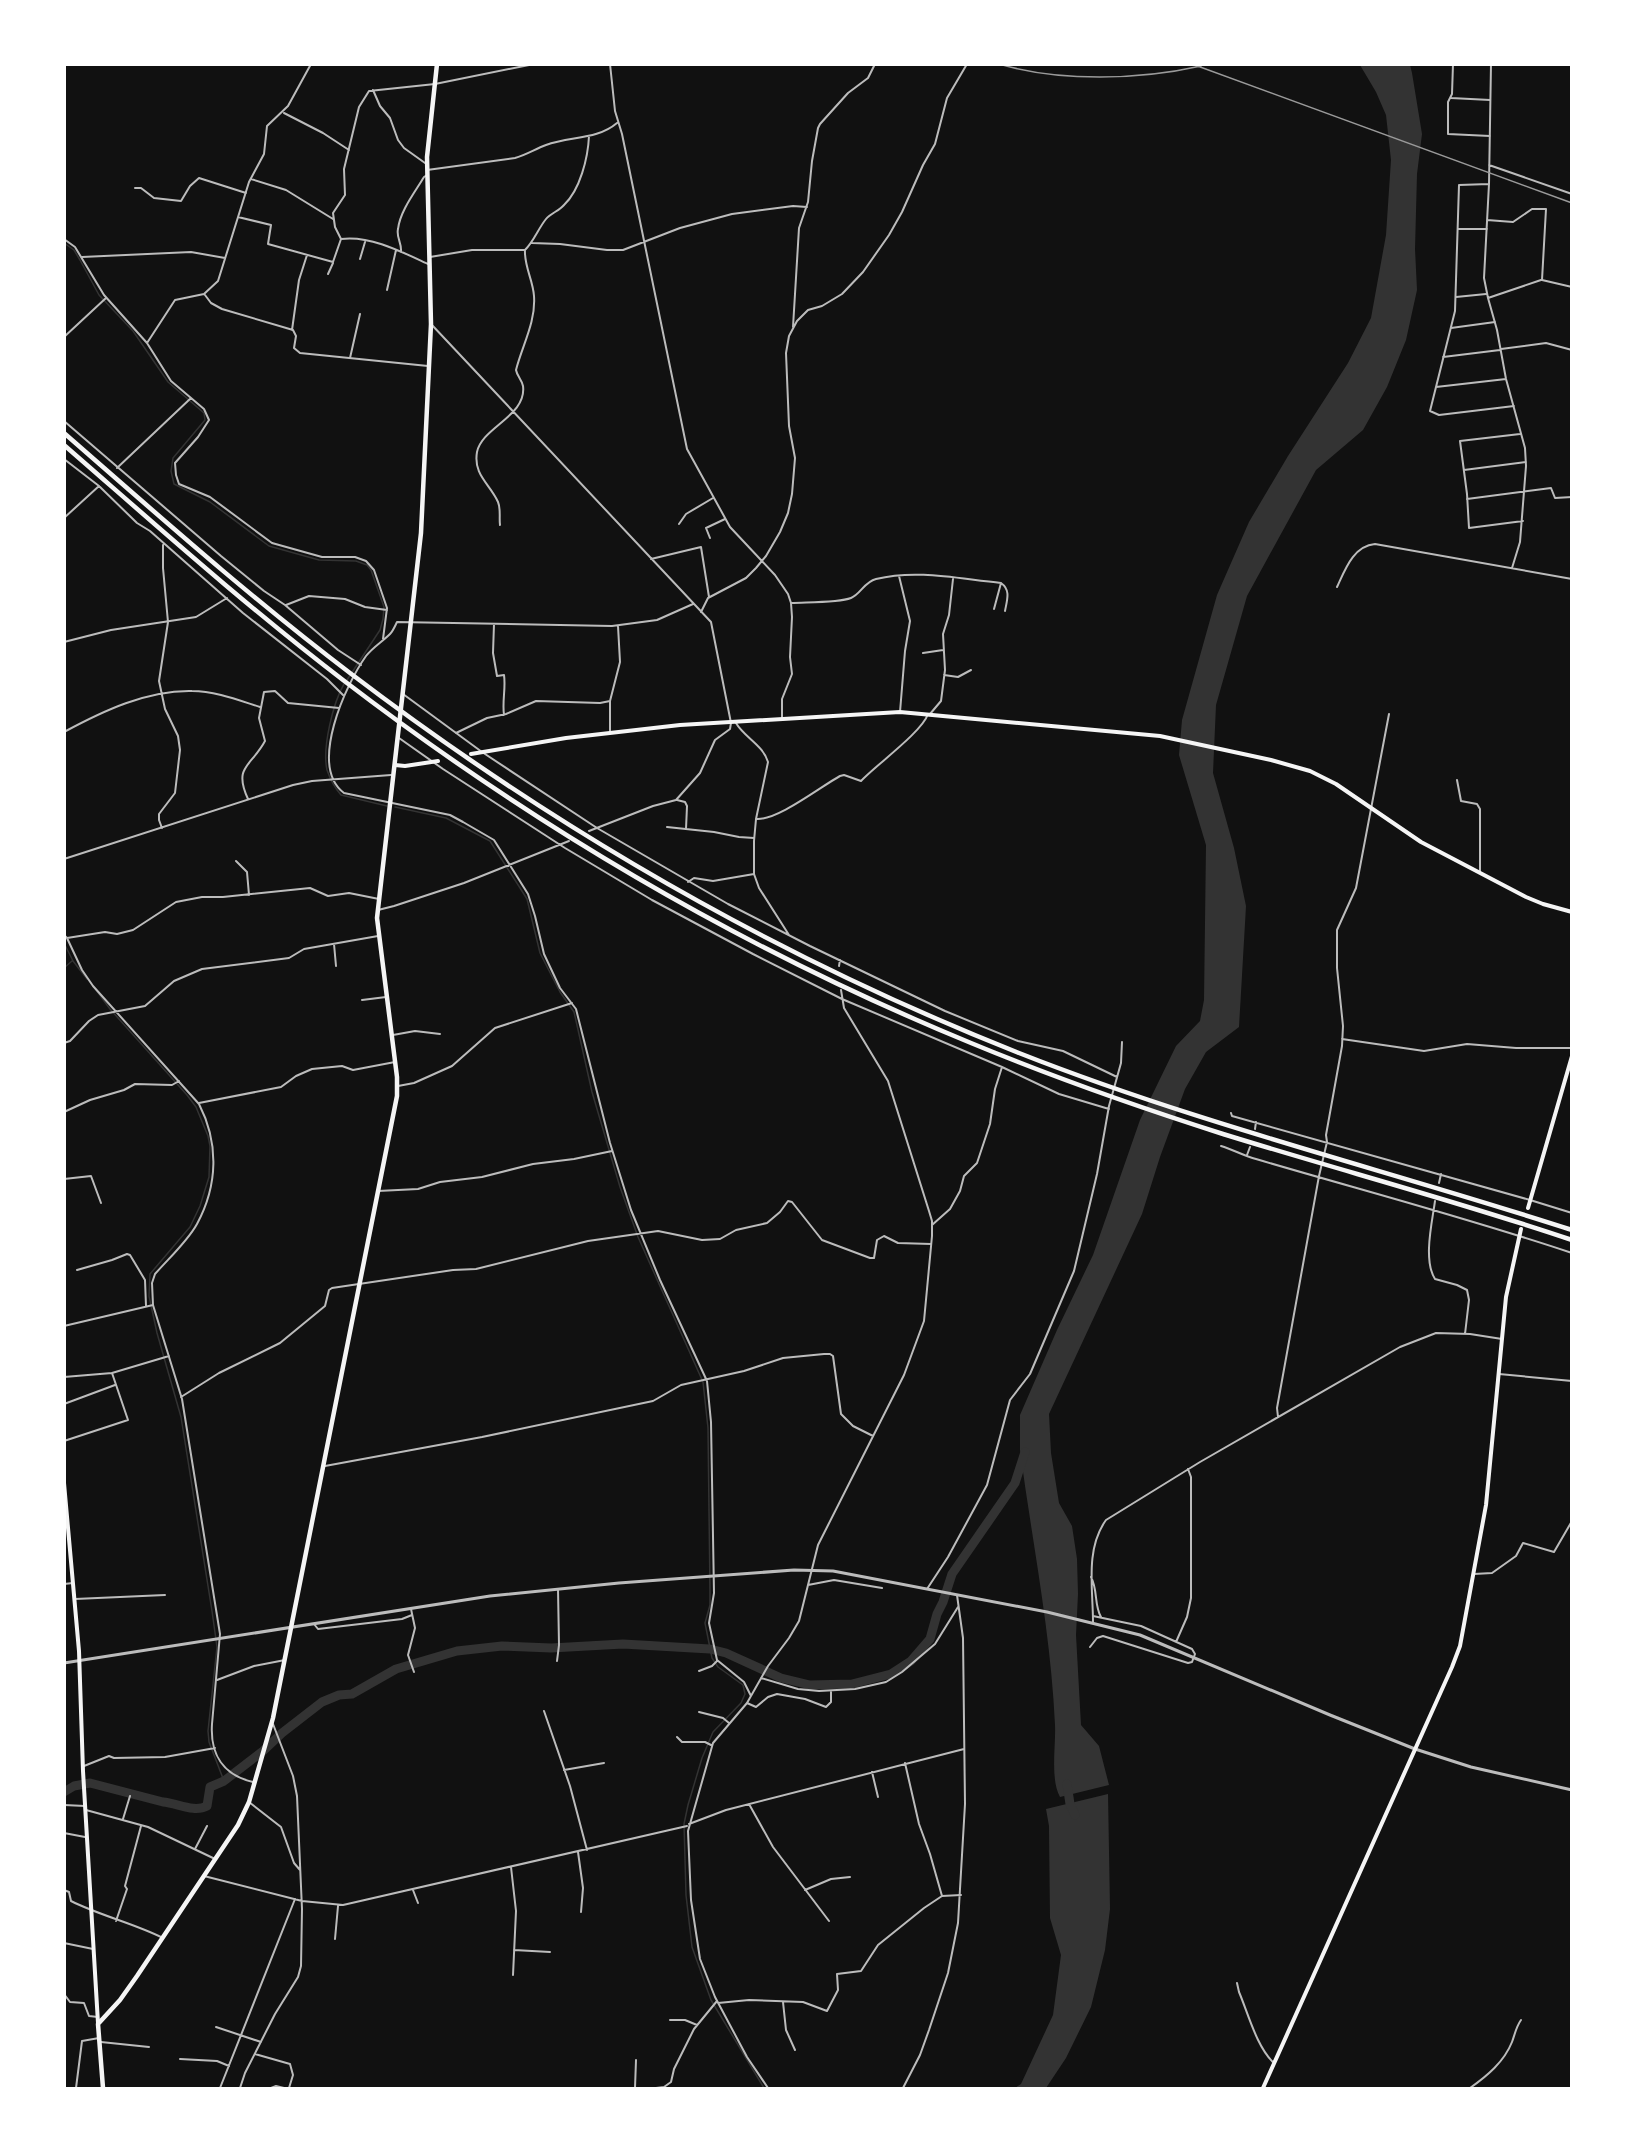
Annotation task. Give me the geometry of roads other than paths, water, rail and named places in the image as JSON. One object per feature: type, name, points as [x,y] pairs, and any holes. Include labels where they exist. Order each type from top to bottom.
[{"type":"highway","points":[[103,2088],[98,2024],[120,2000],[163,1938],[216,1860],[238,1825],[249,1802],[272,1721],[285,1660],[398,1086],[378,936],[378,909],[421,533],[431,324],[427,169],[437,64]]},
{"type":"highway","points":[[64,434],[229,576],[405,715],[584,835],[725,916],[939,1020],[1105,1085],[1224,1125],[1572,1230]]},
{"type":"highway","points":[[64,445],[224,583],[342,679],[403,724],[576,841],[721,924],[805,968],[934,1028],[1103,1094],[1222,1134],[1572,1240]]},
{"type":"main road","points":[[471,754],[521,744],[680,725],[900,712],[1160,736],[1271,760],[1310,771],[1336,784],[1421,842],[1543,904],[1572,912]]},
{"type":"main road","points":[[395,765],[435,762]]},
{"type":"main road","points":[[1528,1208],[1572,1056]]},
{"type":"main road","points":[[1263,2088],[1460,1646],[1486,1505],[1508,1283],[1521,1228]]},
{"type":"main road","points":[[64,1483],[80,1662],[83,1766],[98,2024]]},
{"type":"street","points":[[147,343],[175,300],[204,294],[218,281],[250,179],[264,154],[267,126],[288,106],[311,64]]},
{"type":"street","points":[[341,239],[337,233],[333,213],[346,192],[344,169],[359,107],[369,91],[435,84],[534,64]]},
{"type":"street","points":[[610,64],[618,122],[687,449],[725,519],[737,536],[763,560],[788,594],[792,617],[790,657],[792,674],[782,699],[782,719]]},
{"type":"street","points":[[793,328],[798,228],[807,207],[816,135],[820,124],[848,93],[868,78],[875,64]]},
{"type":"street","points":[[701,612],[709,597],[746,578],[763,560],[780,532],[788,513],[795,458],[789,426],[786,353],[789,336],[808,310],[822,306],[842,294],[863,272],[889,235],[935,144],[947,98],[967,64]]},
{"type":"street","points":[[1453,64],[1448,102],[1448,134],[1490,136]]},
{"type":"street","points":[[1491,64],[1489,184],[1484,278],[1526,462],[1520,542],[1512,568]]},
{"type":"street","points":[[373,90],[380,106],[390,118],[398,140],[427,169],[515,158],[546,145],[603,132],[618,122]]},
{"type":"street","points":[[1450,98],[1490,100]]},
{"type":"street","points":[[283,113],[323,133],[349,150]]},
{"type":"street","points":[[500,525],[498,501],[479,475],[477,453],[482,440],[503,423],[522,397],[523,386],[516,370],[529,329],[534,303],[533,286],[524,259],[525,250],[549,215],[564,205],[580,179],[589,136]]},
{"type":"street","points":[[1489,165],[1572,194]]},
{"type":"street","points":[[401,252],[402,245],[397,235],[399,223],[427,169]]},
{"type":"street","points":[[135,188],[141,188],[154,198],[181,201],[198,178],[246,193]]},
{"type":"street","points":[[250,179],[286,190],[333,219]]},
{"type":"street","points":[[1489,184],[1458,185],[1456,297],[1430,411],[1439,415],[1514,406]]},
{"type":"street","points":[[531,243],[623,250],[680,228],[732,214],[793,206],[807,207]]},
{"type":"street","points":[[1487,219],[1513,222],[1532,209],[1546,209],[1542,280]]},
{"type":"street","points":[[238,217],[271,225],[268,244],[333,262]]},
{"type":"street","points":[[1458,229],[1487,229]]},
{"type":"street","points":[[341,239],[354,237],[396,250],[430,265]]},
{"type":"street","points":[[64,239],[73,244],[106,298],[147,343],[171,381],[207,412],[208,420],[198,437],[175,463],[179,484],[210,497],[272,543],[322,557],[355,557],[366,561],[374,570],[384,610],[383,639]]},
{"type":"street","points":[[328,274],[341,239]]},
{"type":"street","points":[[360,259],[365,241]]},
{"type":"street","points":[[387,290],[396,250]]},
{"type":"street","points":[[430,257],[472,250],[525,250]]},
{"type":"street","points":[[82,257],[191,252],[225,258]]},
{"type":"street","points":[[307,255],[299,280],[292,330],[295,333],[294,348],[297,352],[430,367]]},
{"type":"street","points":[[1488,298],[1538,279],[1572,287]]},
{"type":"street","points":[[1456,297],[1486,293]]},
{"type":"street","points":[[204,294],[213,305],[292,330]]},
{"type":"street","points":[[64,337],[106,298]]},
{"type":"street","points":[[350,359],[360,314]]},
{"type":"street","points":[[1451,327],[1495,322]]},
{"type":"street","points":[[431,324],[711,622],[734,723],[766,755],[768,762],[756,819],[754,874],[759,888],[789,935]]},
{"type":"street","points":[[1443,357],[1546,343],[1572,350]]},
{"type":"street","points":[[1436,387],[1506,379]]},
{"type":"street","points":[[117,468],[191,398]]},
{"type":"street","points":[[64,422],[221,556],[358,664]]},
{"type":"street","points":[[1521,433],[1460,441],[1469,528],[1522,521]]},
{"type":"street","points":[[64,459],[99,486],[137,523],[150,531],[262,629],[327,679],[343,695]]},
{"type":"street","points":[[1464,470],[1526,462]]},
{"type":"street","points":[[64,518],[99,486]]},
{"type":"street","points":[[1467,499],[1551,488],[1555,498],[1572,497]]},
{"type":"street","points":[[679,524],[686,514],[713,498]]},
{"type":"street","points":[[155,504],[158,501]]},
{"type":"street","points":[[710,538],[706,528],[725,519]]},
{"type":"street","points":[[137,523],[141,520]]},
{"type":"street","points":[[162,828],[159,814],[175,793],[180,750],[178,736],[165,709],[159,681],[168,622],[163,568],[162,548],[164,544]]},
{"type":"street","points":[[1337,587],[1352,557],[1370,544],[1572,579]]},
{"type":"street","points":[[651,559],[700,547],[709,597]]},
{"type":"street","points":[[790,603],[850,598],[868,582],[899,576],[928,575],[1001,583],[1008,594],[1005,610]]},
{"type":"street","points":[[899,576],[908,606],[909,621],[900,712]]},
{"type":"street","points":[[756,819],[764,820],[840,776],[844,775],[861,781],[886,760],[940,704],[944,675],[943,634],[951,607],[953,578]]},
{"type":"street","points":[[994,609],[1001,583]]},
{"type":"street","points":[[279,607],[309,596],[345,598],[365,607],[384,610]]},
{"type":"street","points":[[64,642],[111,630],[196,617],[227,598]]},
{"type":"street","points":[[693,604],[657,620],[618,625],[397,622],[391,633],[358,664],[336,707],[330,767],[334,779],[344,793],[450,815],[494,840],[532,904],[544,954],[560,988],[578,1015],[610,1151],[640,1234],[705,1379],[711,1422],[713,1604],[709,1623],[716,1662],[744,1682],[751,1696]]},
{"type":"street","points":[[262,629],[265,624]]},
{"type":"street","points":[[495,624],[494,661],[497,675],[504,675],[502,700],[504,715]]},
{"type":"street","points":[[610,733],[610,701],[620,662],[618,625]]},
{"type":"street","points":[[923,653],[943,650]]},
{"type":"street","points":[[944,675],[958,676],[971,670]]},
{"type":"street","points":[[248,800],[242,776],[265,741],[259,722],[264,692],[273,690],[288,703],[336,707]]},
{"type":"street","points":[[64,732],[123,704],[162,694],[192,691],[208,693],[223,695],[260,707]]},
{"type":"street","points":[[403,694],[482,752],[597,828],[688,882],[894,988],[1018,1041],[1063,1051],[1117,1077]]},
{"type":"street","points":[[456,733],[487,718],[504,715],[536,701],[600,703],[610,701]]},
{"type":"street","points":[[1278,1417],[1277,1408],[1327,1142],[1326,1135],[1342,1039],[1337,930],[1356,888],[1389,714]]},
{"type":"street","points":[[676,800],[700,772],[715,740],[730,729],[734,723]]},
{"type":"street","points":[[398,738],[561,845],[680,915],[842,999],[1002,1067],[1059,1094],[1109,1109]]},
{"type":"street","points":[[64,859],[293,785],[334,779],[394,775]]},
{"type":"street","points":[[1457,780],[1461,801],[1479,805],[1480,809],[1480,873]]},
{"type":"street","points":[[589,831],[653,806],[676,800],[686,802],[686,829]]},
{"type":"street","points":[[667,827],[754,838]]},
{"type":"street","points":[[378,909],[453,887],[569,841]]},
{"type":"street","points":[[236,861],[247,872],[249,895]]},
{"type":"street","points":[[688,882],[694,878],[713,881],[754,874]]},
{"type":"street","points":[[254,1782],[230,1773],[213,1749],[211,1731],[220,1638],[181,1397],[153,1305],[153,1278],[196,1226],[213,1177],[213,1143],[208,1123],[199,1104],[177,1083],[86,976],[66,936],[123,933],[133,930],[176,902],[202,897],[249,895],[310,888],[328,896],[349,893],[379,899]]},
{"type":"street","points":[[64,1043],[70,1041],[89,1021],[106,1013],[145,1006],[174,981],[202,969],[289,958],[302,949],[378,936]]},
{"type":"street","points":[[334,944],[336,966]]},
{"type":"street","points":[[839,966],[840,960]]},
{"type":"street","points":[[768,2088],[747,2057],[717,2002],[700,1959],[694,1928],[688,1825],[709,1744],[727,1721],[747,1703],[768,1666],[795,1629],[818,1545],[904,1375],[924,1321],[931,1244],[932,1225],[888,1080],[844,1008],[841,990]]},
{"type":"street","points":[[362,1000],[386,997]]},
{"type":"street","points":[[398,1086],[414,1083],[452,1066],[495,1028],[570,1003]]},
{"type":"street","points":[[392,1035],[416,1031],[440,1034]]},
{"type":"street","points":[[1342,1039],[1424,1051],[1467,1044],[1516,1048],[1572,1048]]},
{"type":"street","points":[[927,1589],[948,1557],[987,1485],[1010,1400],[1030,1374],[1074,1271],[1121,1063],[1122,1042]]},
{"type":"street","points":[[199,1104],[281,1088],[296,1076],[312,1069],[342,1066],[352,1070],[395,1062]]},
{"type":"street","points":[[932,1225],[950,1209],[960,1191],[964,1176],[977,1164],[990,1124],[995,1089],[1002,1067]]},
{"type":"street","points":[[64,1112],[135,1084],[177,1083]]},
{"type":"street","points":[[1231,1113],[1232,1116],[1572,1213]]},
{"type":"street","points":[[1255,1129],[1256,1122]]},
{"type":"street","points":[[1221,1146],[1572,1253]]},
{"type":"street","points":[[1248,1155],[1250,1147]]},
{"type":"street","points":[[378,1191],[418,1189],[440,1182],[482,1177],[533,1164],[574,1159],[610,1151]]},
{"type":"street","points":[[1439,1183],[1441,1174]]},
{"type":"street","points":[[64,1179],[91,1176],[101,1203]]},
{"type":"street","points":[[181,1397],[219,1373],[280,1343],[325,1306],[329,1290],[332,1288],[457,1269],[476,1269],[588,1241],[658,1231],[702,1240],[720,1239],[736,1230],[767,1223],[780,1212],[788,1201],[792,1202],[806,1217],[822,1240],[870,1257],[876,1256],[877,1240],[884,1236],[898,1243],[931,1244]]},
{"type":"street","points":[[1435,1201],[1429,1248],[1432,1274],[1435,1279],[1467,1290],[1469,1299],[1465,1334]]},
{"type":"street","points":[[77,1270],[130,1255],[145,1280],[147,1306]]},
{"type":"street","points":[[64,1326],[153,1305]]},
{"type":"street","points":[[1093,1622],[1090,1577],[1100,1532],[1106,1520],[1364,1366],[1429,1334],[1465,1334],[1502,1339]]},
{"type":"street","points":[[323,1466],[451,1443],[653,1401],[681,1385],[744,1371],[783,1358],[830,1354],[840,1397],[841,1414],[853,1426],[873,1436]]},
{"type":"street","points":[[64,1377],[112,1373],[168,1356]]},
{"type":"street","points":[[64,1441],[128,1420],[112,1373]]},
{"type":"street","points":[[1499,1374],[1572,1382]]},
{"type":"street","points":[[64,1404],[115,1385]]},
{"type":"street","points":[[1176,1642],[1187,1617],[1191,1598],[1191,1477],[1188,1469]]},
{"type":"street","points":[[1474,1574],[1492,1573],[1516,1557],[1523,1543],[1554,1552],[1572,1521]]},
{"type":"street","points":[[64,1663],[490,1596],[713,1576],[811,1570],[833,1571],[1093,1622],[1140,1635],[1415,1749],[1471,1767],[1572,1790]]},
{"type":"street","points":[[1090,1577],[1095,1587],[1097,1610],[1101,1617]]},
{"type":"street","points":[[808,1584],[834,1580],[882,1588]]},
{"type":"street","points":[[64,1584],[73,1584]]},
{"type":"street","points":[[557,1660],[558,1589]]},
{"type":"street","points":[[903,2088],[920,2055],[945,1982],[958,1923],[965,1804],[965,1749],[963,1638],[957,1594]]},
{"type":"street","points":[[75,1599],[165,1595]]},
{"type":"street","points":[[761,1678],[798,1689],[831,1691],[875,1685],[893,1678],[934,1644],[958,1607]]},
{"type":"street","points":[[411,1609],[415,1628],[409,1652],[414,1672]]},
{"type":"street","points":[[314,1623],[318,1629],[402,1619],[412,1615]]},
{"type":"street","points":[[1090,1647],[1097,1638],[1102,1636],[1188,1663],[1192,1662],[1195,1652],[1141,1626],[1093,1616]]},
{"type":"street","points":[[217,1680],[254,1666],[285,1660]]},
{"type":"street","points":[[699,1671],[716,1662]]},
{"type":"street","points":[[747,1703],[756,1707],[768,1697],[777,1694],[805,1699],[826,1707],[831,1702],[831,1691]]},
{"type":"street","points":[[544,1711],[587,1850]]},
{"type":"street","points":[[699,1713],[727,1721]]},
{"type":"street","points":[[240,2088],[242,2079],[286,1994],[298,1977],[301,1966],[302,1900],[297,1796],[293,1776],[272,1721]]},
{"type":"street","points":[[677,1737],[682,1742],[709,1744]]},
{"type":"street","points":[[83,1766],[109,1756],[112,1758],[165,1757],[213,1749]]},
{"type":"street","points":[[204,1876],[296,1899],[338,1905],[350,1904],[682,1827],[713,1814],[749,1804],[965,1749]]},
{"type":"street","points":[[564,1770],[604,1763]]},
{"type":"street","points":[[905,1763],[919,1824],[942,1896]]},
{"type":"street","points":[[872,1772],[878,1797]]},
{"type":"street","points":[[123,1821],[130,1796]]},
{"type":"street","points":[[249,1802],[280,1827],[294,1863],[300,1870]]},
{"type":"street","points":[[749,1804],[773,1847],[830,1921]]},
{"type":"street","points":[[64,1805],[86,1808],[141,1826],[216,1860]]},
{"type":"street","points":[[116,1920],[127,1889],[125,1886],[141,1826]]},
{"type":"street","points":[[195,1849],[207,1826]]},
{"type":"street","points":[[64,1833],[87,1838]]},
{"type":"street","points":[[578,1852],[583,1888],[580,1912]]},
{"type":"street","points":[[511,1867],[516,1911],[513,1975]]},
{"type":"street","points":[[805,1890],[826,1881],[850,1877]]},
{"type":"street","points":[[64,1890],[69,1893],[71,1901],[91,1911],[163,1938]]},
{"type":"street","points":[[413,1890],[418,1903]]},
{"type":"street","points":[[656,2088],[670,2086],[682,2050],[697,2025],[717,2002],[749,2000],[803,2002],[827,2011],[838,1990],[837,1974],[861,1971],[878,1945],[942,1896],[961,1895]]},
{"type":"street","points":[[220,2088],[296,1899]]},
{"type":"street","points":[[335,1940],[338,1905]]},
{"type":"street","points":[[64,1943],[93,1950]]},
{"type":"street","points":[[514,1950],[550,1952]]},
{"type":"street","points":[[1237,1983],[1261,2044],[1274,2063]]},
{"type":"street","points":[[64,1994],[71,2003],[70,2009]]},
{"type":"street","points":[[783,2002],[786,2030],[795,2050]]},
{"type":"street","points":[[71,2003],[84,2003],[87,2014],[98,2017]]},
{"type":"street","points":[[670,2020],[685,2020],[697,2025]]},
{"type":"street","points":[[1470,2088],[1502,2059],[1521,2020]]},
{"type":"street","points":[[216,2027],[261,2042]]},
{"type":"street","points":[[76,2088],[82,2041],[99,2040],[149,2047]]},
{"type":"street","points":[[255,2054],[290,2064],[292,2078],[289,2088]]},
{"type":"street","points":[[180,2059],[217,2061],[229,2066]]},
{"type":"street","points":[[635,2088],[636,2060]]},
{"type":"street","points":[[271,2088],[276,2086],[284,2088]]},
{"type":"waterway","points":[[64,243],[74,250],[99,295],[133,331],[168,382],[204,413],[205,420],[173,458],[171,471],[174,484],[210,502],[269,546],[319,560],[356,561],[367,565],[371,570],[384,607],[383,619],[380,630],[347,680]]},
{"type":"waterway","points":[[344,684],[336,702],[330,726],[326,750],[327,770],[341,795],[387,806]]},
{"type":"waterway","points":[[395,807],[446,818],[490,841],[527,899],[540,953],[560,992],[574,1012],[592,1092],[620,1187],[638,1237],[703,1382],[708,1428],[710,1591],[710,1605],[705,1623],[712,1658],[718,1667],[743,1685],[745,1694],[741,1703],[713,1732],[702,1758],[688,1805],[684,1824],[686,1895],[692,1947],[711,2000],[764,2088]]},
{"type":"waterway","points":[[64,943],[73,961],[87,979]]},
{"type":"waterway","points":[[64,968],[72,961]]},
{"type":"waterway","points":[[96,990],[196,1107],[210,1146],[209,1177],[200,1206],[190,1227],[150,1274],[149,1296],[181,1417],[212,1611],[217,1647],[208,1731],[209,1742],[224,1781]]},
{"type":"waterway","points":[[64,1792],[74,1786],[90,1783],[185,1807],[202,1808],[207,1806],[210,1787],[224,1781],[322,1702],[339,1695],[352,1694],[396,1669],[457,1651],[502,1646],[551,1648],[623,1644],[710,1649],[726,1653],[781,1678],[810,1685],[852,1684],[891,1674],[911,1661],[930,1639],[952,1574],[1015,1483],[1025,1452]]},
{"type":"waterway","points":[[1067,1784],[1070,1804],[1075,1815]]},
{"type":"railway","points":[[999,64],[1048,74],[1100,77],[1152,74],[1201,66]]},
{"type":"railway","points":[[1192,64],[1572,203]]}]
